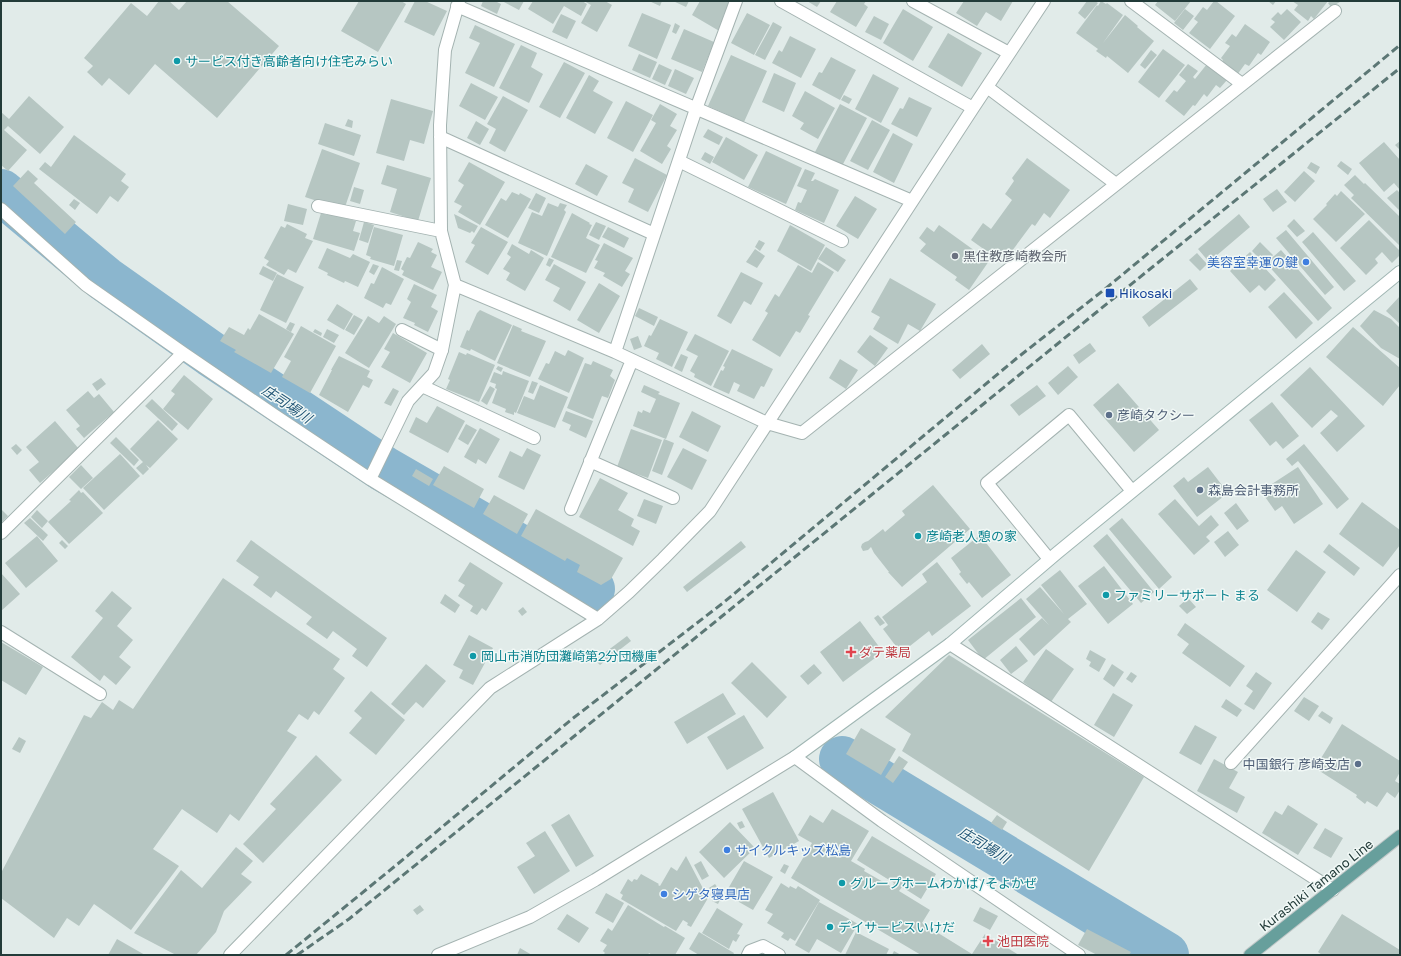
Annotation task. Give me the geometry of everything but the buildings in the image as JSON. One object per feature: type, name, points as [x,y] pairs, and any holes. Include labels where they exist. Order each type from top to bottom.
[{"type":"main road","name":"Kurashiki Tamano Line","points":[[1250,955],[1400,836]]},
{"type":"street","points":[[615,352],[696,109],[736,1]]},
{"type":"street","points":[[781,1],[973,108]]},
{"type":"street","points":[[913,1],[1009,53]]},
{"type":"street","points":[[230,955],[490,688],[598,619],[635,587],[710,511],[1044,1]]},
{"type":"street","points":[[1131,1],[1242,84]]},
{"type":"street","points":[[370,479],[408,401],[434,373],[442,350],[455,285],[441,231],[440,136],[445,50],[458,4],[696,109],[912,201]]},
{"type":"street","points":[[455,285],[615,352],[767,423],[802,433],[1335,11]]},
{"type":"street","points":[[987,87],[1116,184]]},
{"type":"street","points":[[440,136],[654,234]]},
{"type":"street","points":[[679,161],[842,241]]},
{"type":"street","points":[[318,206],[441,231]]},
{"type":"street","points":[[1,209],[86,285],[183,353],[370,479],[598,619]]},
{"type":"street","points":[[438,955],[530,917],[595,880],[795,757],[950,644],[1049,559],[1400,272]]},
{"type":"street","points":[[402,330],[442,350]]},
{"type":"street","points":[[1,533],[183,353]]},
{"type":"street","points":[[571,509],[632,360]]},
{"type":"street","points":[[422,386],[534,438]]},
{"type":"street","points":[[1049,559],[987,483],[1069,415],[1132,491]]},
{"type":"street","points":[[590,461],[673,498]]},
{"type":"street","points":[[1231,763],[1400,576]]},
{"type":"street","points":[[1,632],[100,694]]},
{"type":"street","points":[[950,644],[1333,890]]},
{"type":"street","points":[[795,757],[882,821],[1079,955]]},
{"type":"street","points":[[748,955],[750,951],[763,946],[779,955]]},
{"type":"waterway","name":"庄司場川","points":[[1,192],[105,279],[211,354],[384,469],[592,589]]},
{"type":"waterway","name":"庄司場川","points":[[842,759],[1166,955]]},
{"type":"railway","points":[[286,955],[572,719],[723,603],[1017,358],[1105,289],[1400,45]]},
{"type":"railway","points":[[297,955],[349,919],[1114,298],[1400,68]]},
{"type":"place","name":"サービス付き高齢者向け住宅みらい","points":[[177,61]]},
{"type":"place","name":"黒住教彦崎教会所","points":[[955,256]]},
{"type":"place","name":"美容室幸運の鍵","points":[[1306,262]]},
{"type":"place","name":"Hikosaki","points":[[1110,293]]},
{"type":"place","name":"彦崎タクシー","points":[[1109,415]]},
{"type":"place","name":"森島会計事務所","points":[[1200,490]]},
{"type":"place","name":"彦崎老人憩の家","points":[[918,536]]},
{"type":"place","name":"ファミリーサポート まる","points":[[1106,595]]},
{"type":"place","name":"ダテ薬局","points":[[851,652]]},
{"type":"place","name":"岡山市消防団灘崎第2分団機庫","points":[[473,656]]},
{"type":"place","name":"中国銀行 彦崎支店","points":[[1358,764]]},
{"type":"place","name":"サイクルキッズ松島","points":[[727,850]]},
{"type":"place","name":"グループホームわかば/そよかぜ","points":[[842,883]]},
{"type":"place","name":"シゲタ寝具店","points":[[664,894]]},
{"type":"place","name":"デイサービスいけだ","points":[[830,927]]},
{"type":"place","name":"池田医院","points":[[988,941]]}]
